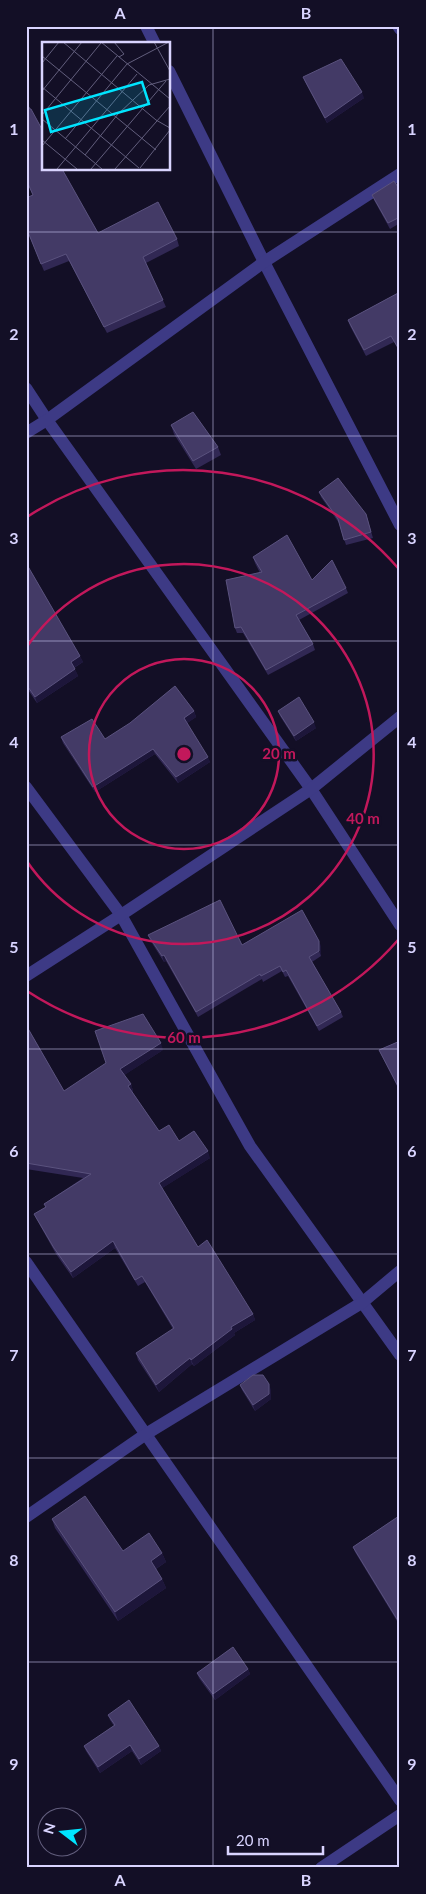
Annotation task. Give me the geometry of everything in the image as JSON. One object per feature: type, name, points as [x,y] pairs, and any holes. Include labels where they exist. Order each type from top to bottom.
[{"type":"street","points":[[146,26],[154,42]]},
{"type":"street","points":[[170,74],[264,262],[400,525]]},
{"type":"street","points":[[26,433],[264,262],[400,174]]},
{"type":"street","points":[[26,388],[46,420],[311,789],[400,925]]},
{"type":"street","points":[[26,976],[311,789],[400,717]]},
{"type":"street","points":[[26,787],[121,915],[250,1146],[400,1355]]},
{"type":"street","points":[[26,1262],[400,1800]]},
{"type":"street","points":[[26,1517],[146,1434],[363,1302],[400,1271]]},
{"type":"street","points":[[321,1868],[400,1815]]},
{"type":"building","points":[[341,59],[362,92],[325,118],[303,77]]},
{"type":"building","points":[[26,102],[42,129],[42,170],[63,170],[98,233],[158,202],[177,239],[143,257],[163,300],[104,327],[66,254],[41,264],[26,227],[26,198],[33,195],[26,179]]},
{"type":"building","points":[[394,181],[400,190],[400,217],[388,223],[372,195]]},
{"type":"building","points":[[400,292],[400,351],[391,336],[364,350],[348,320]]},
{"type":"building","points":[[193,412],[218,447],[193,461],[171,425]]},
{"type":"building","points":[[338,478],[366,514],[371,532],[344,540],[338,519],[319,492]]},
{"type":"building","points":[[287,535],[312,580],[332,560],[346,588],[296,615],[313,644],[266,670],[241,627],[235,628],[226,580],[262,572],[253,557]]},
{"type":"building","points":[[26,563],[80,656],[71,662],[75,669],[35,697],[26,684]]},
{"type":"building","points":[[175,686],[194,711],[184,718],[208,757],[176,777],[153,749],[93,787],[61,737],[92,719],[105,739],[130,723]]},
{"type":"building","points":[[299,697],[314,722],[294,736],[278,711]]},
{"type":"building","points":[[220,900],[242,945],[302,910],[319,941],[319,951],[309,957],[341,1012],[317,1026],[286,970],[283,972],[280,966],[261,976],[260,974],[196,1012],[164,955],[162,956],[148,935]]},
{"type":"building","points":[[143,1014],[161,1043],[120,1069],[131,1084],[128,1086],[159,1131],[169,1125],[179,1141],[194,1131],[208,1151],[159,1183],[198,1247],[207,1240],[253,1314],[231,1327],[232,1329],[191,1360],[190,1358],[156,1385],[136,1353],[174,1328],[142,1276],[135,1280],[113,1241],[71,1272],[34,1214],[46,1207],[44,1204],[91,1174],[26,1163],[26,1025],[64,1091],[106,1063],[95,1031]]},
{"type":"building","points":[[400,1041],[400,1090],[379,1050]]},
{"type":"building","points":[[253,1375],[263,1375],[269,1384],[269,1394],[253,1405],[240,1385]]},
{"type":"building","points":[[85,1496],[123,1551],[149,1533],[162,1553],[151,1561],[162,1579],[115,1612],[52,1519]]},
{"type":"building","points":[[400,1516],[400,1624],[353,1547]]},
{"type":"building","points":[[233,1647],[248,1669],[213,1694],[197,1673]]},
{"type":"building","points":[[129,1700],[159,1746],[139,1759],[130,1745],[98,1767],[84,1746],[115,1725],[108,1715]]}]
